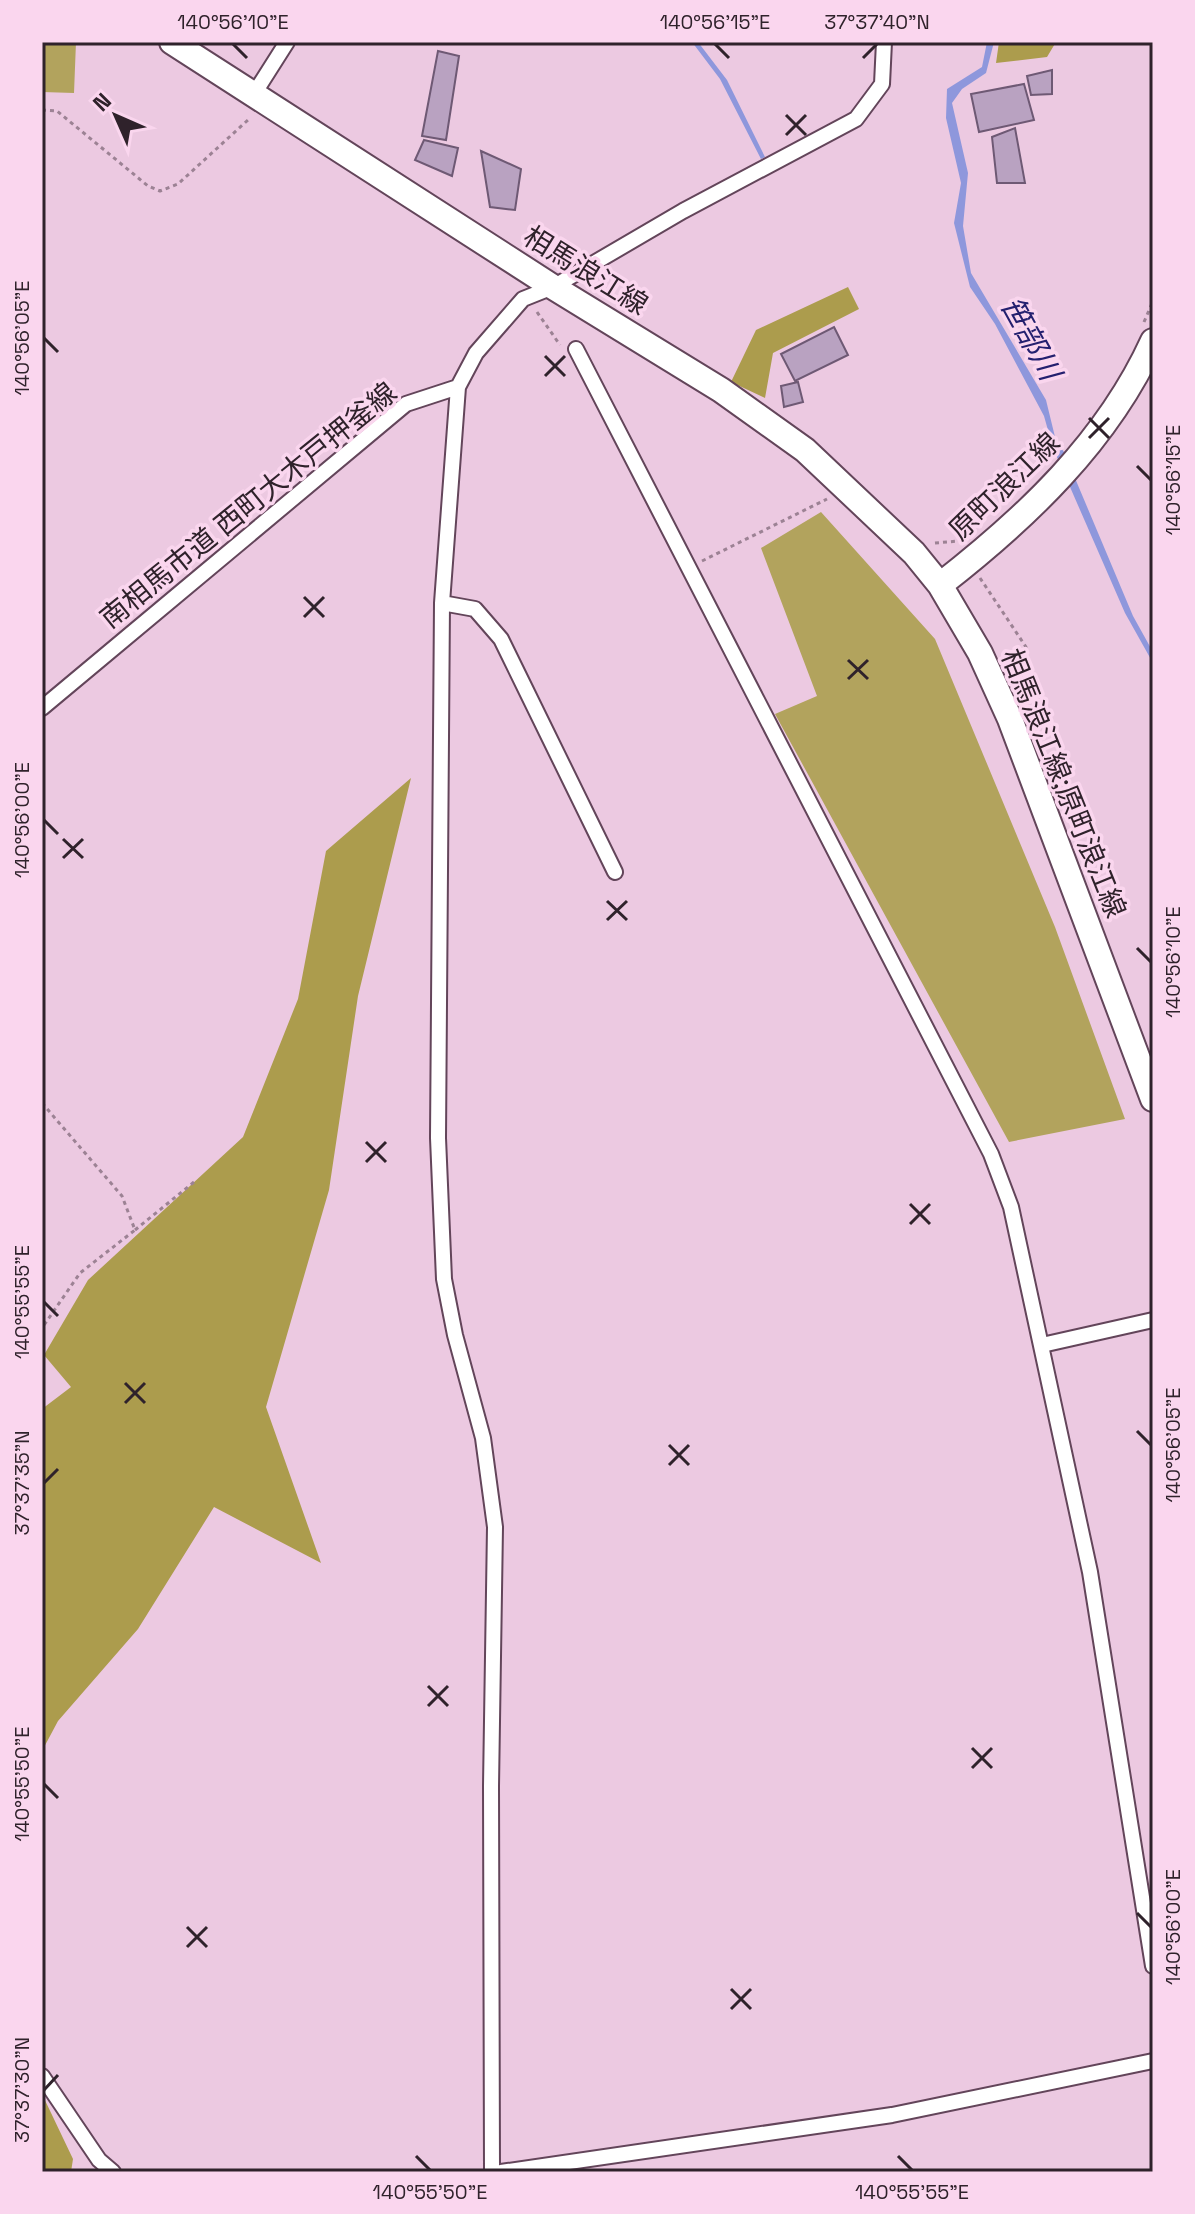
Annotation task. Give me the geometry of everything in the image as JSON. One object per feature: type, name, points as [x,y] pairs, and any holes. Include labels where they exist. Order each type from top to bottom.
[{"type":"main road","name":"相馬浪江線","points":[[172,42],[553,287],[721,390],[805,450],[914,553],[940,585]]},
{"type":"main road","name":"原町浪江線","points":[[940,585],[1049,490],[1077,461],[1101,429],[1153,341]]},
{"type":"main road","name":"相馬浪江線;原町浪江線","points":[[940,585],[980,653],[1010,719],[1153,1099]]},
{"type":"street","points":[[259,97],[287,42]]},
{"type":"street","points":[[492,2172],[491,1786],[495,1527],[483,1438],[444,1279],[436,1009],[442,603],[458,387],[476,353],[523,299],[553,287],[683,211],[856,119],[882,84],[884,42]]},
{"type":"street","points":[[569,349],[691,567],[991,1154],[1011,1207],[1090,1572],[1153,1966]]},
{"type":"street","name":"南相馬市道 西町大木戸押釜線","points":[[42,708],[406,404],[458,387]]},
{"type":"street","points":[[442,603],[475,609],[501,639],[615,872]]},
{"type":"street","points":[[1042,1345],[1153,1320]]},
{"type":"street","points":[[501,2172],[892,2115],[1153,2061]]},
{"type":"street","points":[[42,2076],[99,2160],[113,2172]]},
{"type":"path","points":[[42,110],[57,111],[148,186],[160,191],[178,184],[231,139],[259,97]]},
{"type":"path","points":[[1146,316],[1153,301]]},
{"type":"path","points":[[534,307],[569,349]]},
{"type":"path","points":[[827,492],[836,500]]},
{"type":"path","points":[[691,567],[832,496]]},
{"type":"path","points":[[980,578],[1026,647],[1022,672],[1025,699]]},
{"type":"path","points":[[42,1103],[122,1196],[135,1230]]},
{"type":"path","points":[[42,1328],[80,1273],[194,1182]]},
{"type":"shaded area","points":[[42,42],[76,42],[74,93],[42,92]]},
{"type":"shaded area","points":[[999,42],[1056,42],[1047,57],[996,63]]},
{"type":"shaded area","points":[[848,287],[859,309],[773,353],[765,398],[731,382],[756,330]]},
{"type":"shaded area","points":[[821,512],[935,639],[1055,927],[1125,1119],[1009,1142],[775,714],[817,696],[761,548]]},
{"type":"shaded area","points":[[411,778],[358,996],[329,1190],[266,1407],[321,1563],[214,1507],[138,1629],[58,1721],[42,1751],[42,1409],[71,1387],[44,1355],[88,1280],[243,1137],[298,999],[326,851]]},
{"type":"shaded area","points":[[42,2094],[73,2159],[71,2172],[42,2172]]},
{"type":"water","points":[[692,42],[698,42],[727,80],[765,157],[761,159],[720,79]]},
{"type":"water","points":[[987,42],[994,42],[986,73],[962,89],[952,103],[968,173],[963,226],[971,273],[1046,400],[1056,441],[1064,452],[1133,616],[1153,652],[1153,663],[1125,613],[1053,448],[1044,416],[995,324],[970,287],[954,223],[961,183],[946,118],[947,89],[982,67]]},
{"type":"building","points":[[438,51],[459,56],[446,140],[422,136]]},
{"type":"building","points":[[1052,70],[1052,94],[1031,95],[1027,76]]},
{"type":"building","points":[[1024,84],[1034,120],[979,132],[971,94]]},
{"type":"building","points":[[1015,128],[1025,183],[997,183],[992,137]]},
{"type":"building","points":[[424,140],[458,148],[452,176],[415,160]]},
{"type":"building","points":[[481,151],[521,169],[515,210],[490,207]]},
{"type":"building","points":[[834,327],[848,355],[795,381],[781,354]]},
{"type":"building","points":[[798,382],[803,402],[784,407],[781,386]]},
{"type":"water label","name":"笹部川","points":[[1031,338]]}]
